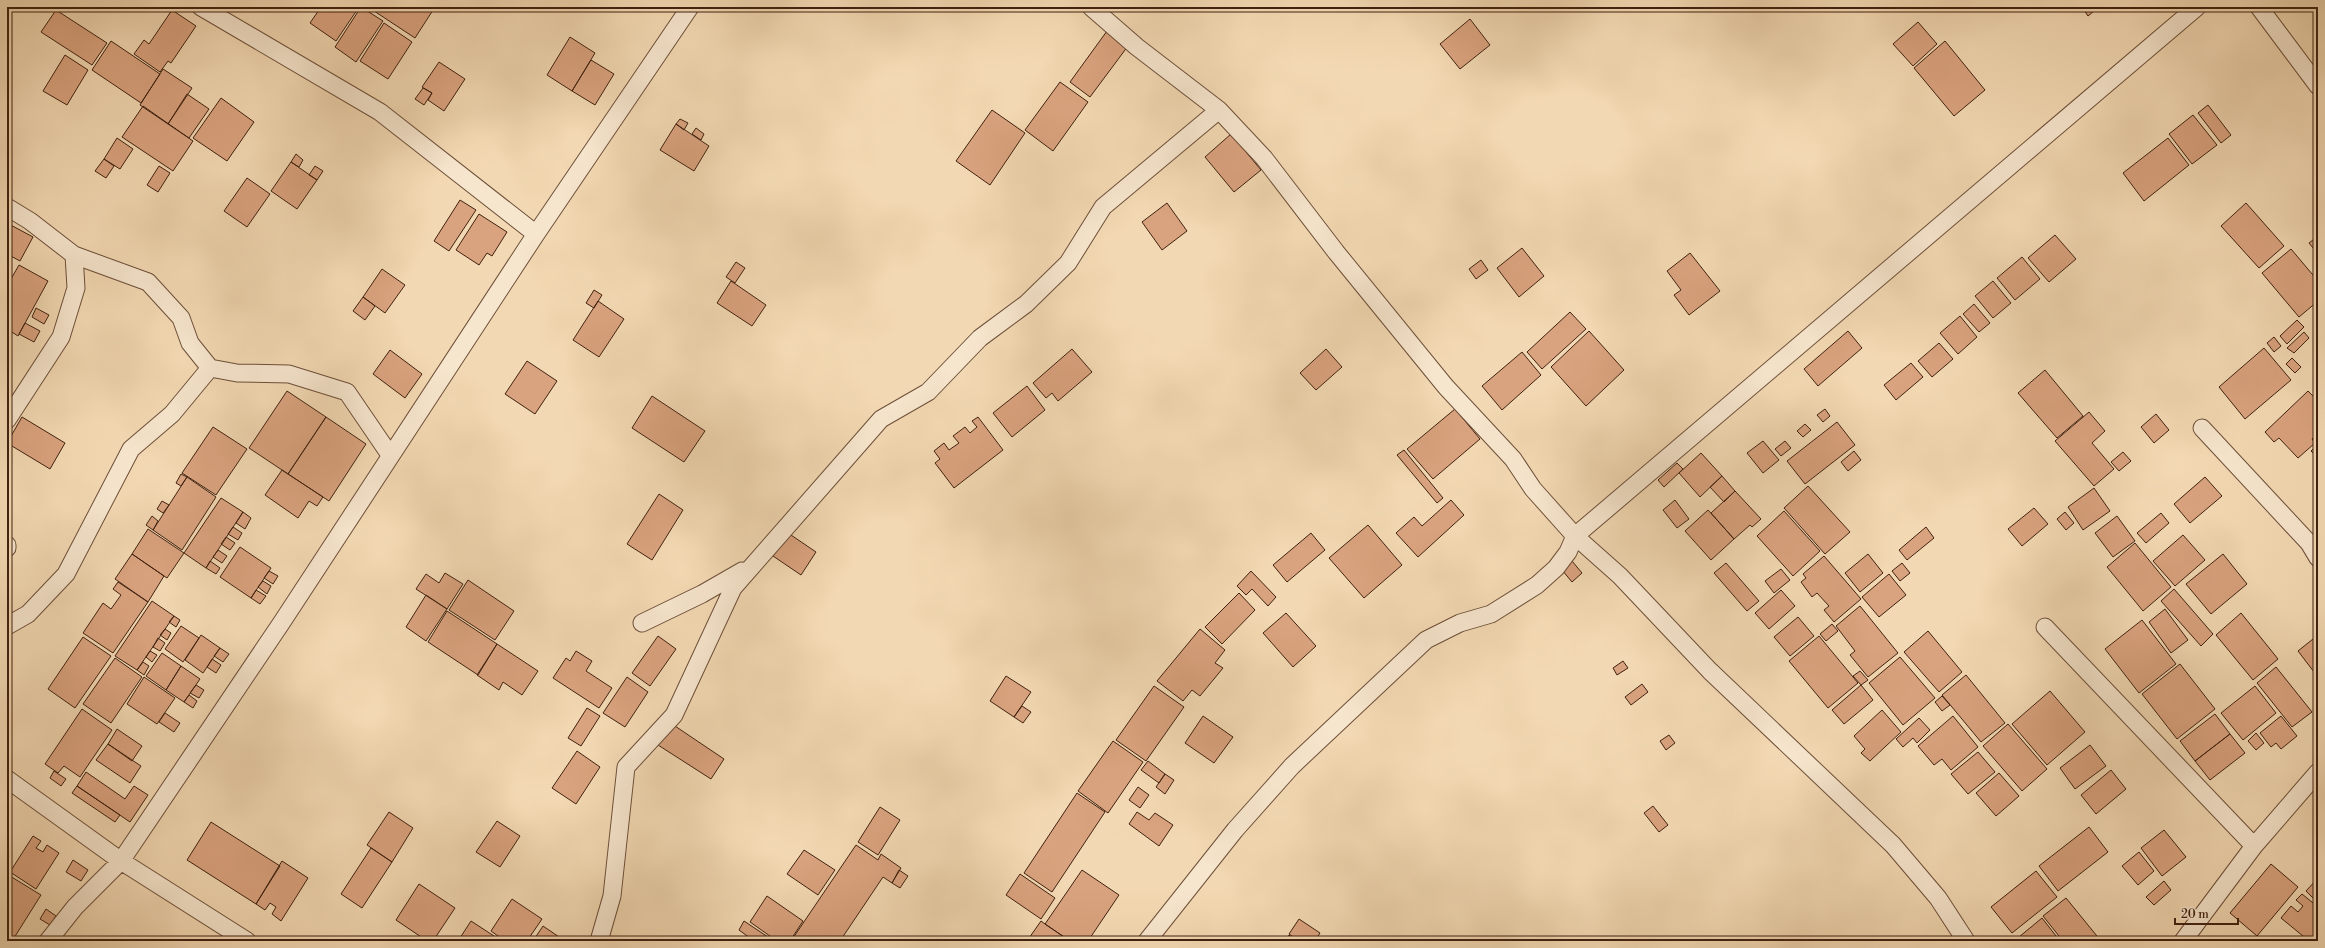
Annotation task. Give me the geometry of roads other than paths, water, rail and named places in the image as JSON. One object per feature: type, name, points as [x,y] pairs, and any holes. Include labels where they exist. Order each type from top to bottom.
[{"type":"street","points":[[202,7],[380,112],[536,234]]},
{"type":"street","points":[[48,941],[75,907],[121,861],[282,622],[536,234],[690,7]]},
{"type":"street","points":[[1091,7],[1137,47],[1219,110],[1264,158],[1402,335],[1446,387],[1513,459],[1533,489],[1575,536],[1620,576],[1710,671],[1894,846],[1938,898],[1966,941]]},
{"type":"street","points":[[1147,941],[1235,830],[1297,761],[1426,640],[1460,623],[1491,614],[1537,585],[1556,568],[1568,552],[1575,536],[2197,7]]},
{"type":"street","points":[[2259,7],[2318,86]]},
{"type":"street","points":[[599,941],[612,896],[626,767],[674,715],[733,588],[881,419],[928,392],[980,338],[1026,304],[1068,263],[1103,207],[1219,110]]},
{"type":"street","points":[[7,206],[30,221],[74,255],[148,282],[181,318],[190,343],[210,368],[237,373],[289,374],[347,392],[390,455]]},
{"type":"street","points":[[7,420],[61,336],[76,288],[74,255]]},
{"type":"street","points":[[7,626],[28,614],[66,574],[131,449],[172,414],[210,368]]},
{"type":"street","points":[[2202,428],[2309,543],[2318,558]]},
{"type":"street","points":[[642,623],[702,594],[753,565]]},
{"type":"street","points":[[2045,627],[2254,846]]},
{"type":"street","points":[[2183,941],[2254,846],[2318,772]]},
{"type":"street","points":[[7,779],[121,861],[247,941]]}]
